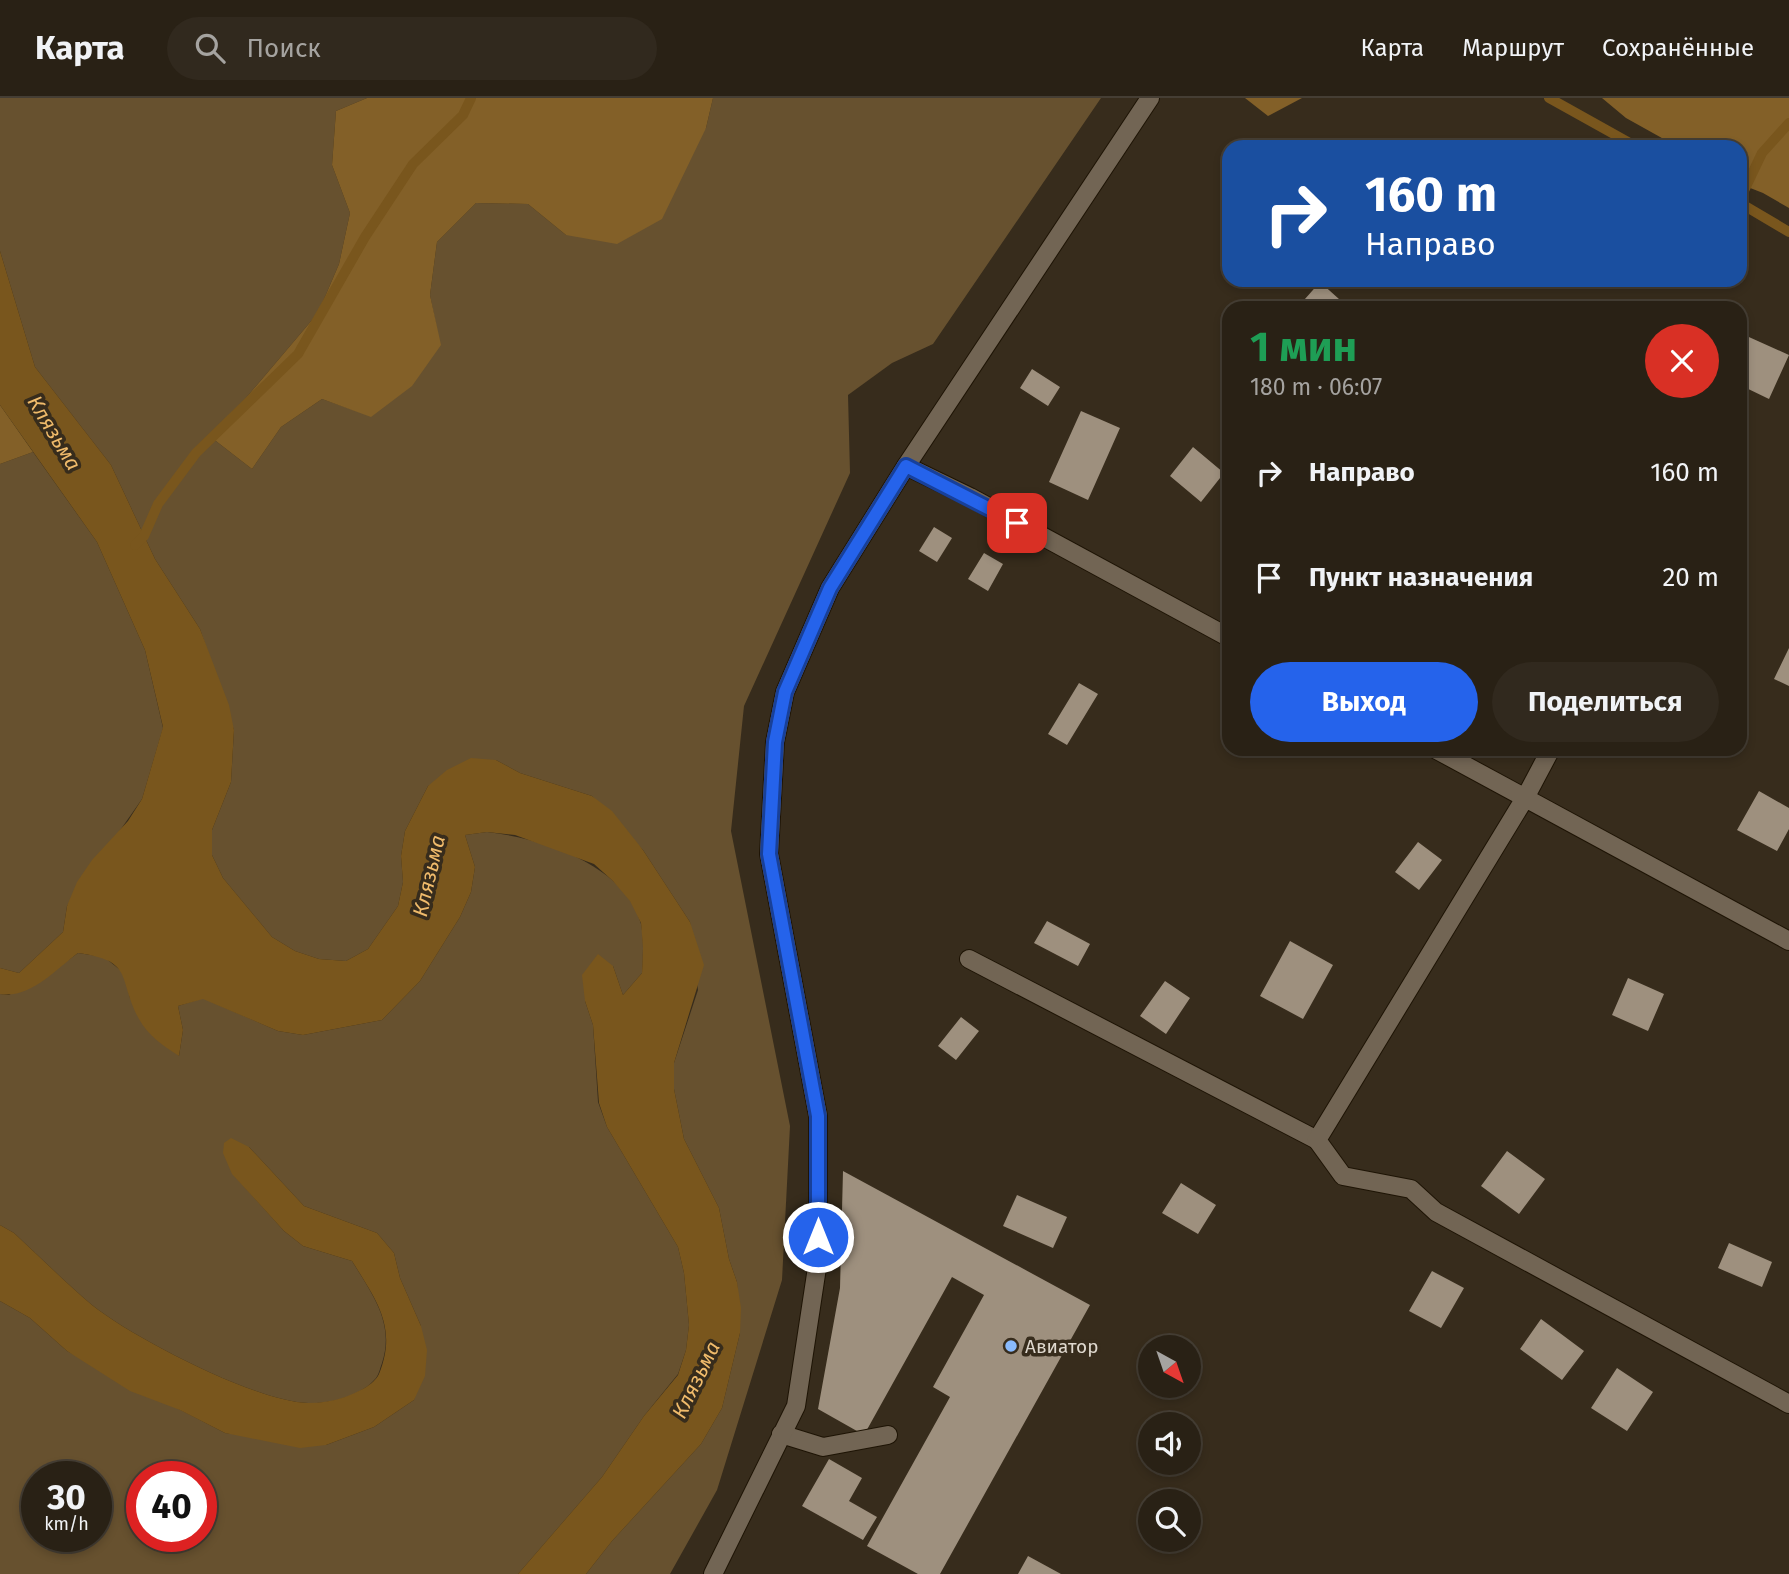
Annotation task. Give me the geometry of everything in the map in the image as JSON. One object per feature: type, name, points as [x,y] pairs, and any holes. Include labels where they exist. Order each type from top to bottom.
[{"type":"street","points":[[716,1573],[796,1406],[818,1261],[818,1116],[769,854],[775,742],[785,692],[830,588],[906,466],[1150,98]]},
{"type":"street","points":[[906,466],[970,497],[1222,634]]},
{"type":"street","points":[[1448,756],[1789,941]]},
{"type":"street","points":[[1317,1140],[1525,798],[1547,756]]},
{"type":"street","points":[[969,960],[1317,1140],[1343,1176],[1411,1189],[1448,1219],[1789,1404]]},
{"type":"street","points":[[781,1434],[823,1447],[888,1435]]},
{"type":"shaded area","points":[[0,98],[367,98],[336,111],[332,165],[350,213],[339,264],[318,313],[212,438],[252,469],[281,427],[322,399],[371,416],[440,345],[430,295],[437,242],[476,203],[528,204],[566,235],[706,128],[713,98],[1101,98],[933,344],[892,363],[848,395],[850,473],[744,706],[731,831],[790,1126],[782,1280],[717,1490],[670,1574],[586,1574],[612,1541],[701,1444],[722,1408],[740,1333],[737,1282],[729,1259],[719,1208],[684,1139],[674,1089],[674,1063],[698,990],[690,922],[643,850],[592,796],[520,773],[496,760],[428,786],[405,831],[401,856],[403,882],[398,906],[368,949],[346,961],[319,959],[295,951],[272,937],[223,878],[212,855],[212,830],[231,782],[234,730],[200,629],[155,559],[111,465],[35,367],[0,251]]},
{"type":"shaded area","points":[[367,98],[713,98],[706,128],[662,219],[617,244],[566,235],[528,204],[476,203],[437,242],[430,295],[441,345],[412,386],[371,417],[322,399],[281,427],[252,469],[212,438],[318,313],[339,264],[350,213],[332,165],[336,111]]},
{"type":"shaded area","points":[[1245,98],[1302,98],[1268,116]]},
{"type":"shaded area","points":[[1602,98],[1789,98],[1789,208],[1747,187],[1747,140],[1665,140],[1626,118]]},
{"type":"shaded area","points":[[0,405],[33,452],[0,464]]},
{"type":"shaded area","points":[[33,452],[97,542],[145,650],[163,728],[142,799],[67,906],[63,932],[19,973],[0,968],[0,464]]},
{"type":"shaded area","points":[[487,832],[509,835],[556,848],[579,858],[618,886],[632,903],[641,924],[642,973],[623,995],[613,966],[585,1001],[593,1025],[598,1102],[607,1127],[678,1247],[684,1273],[689,1325],[686,1350],[678,1374],[644,1416],[602,1477],[518,1574],[0,1574],[0,1301],[30,1318],[67,1351],[225,1433],[326,1445],[374,1427],[414,1400],[421,1326],[400,1278],[394,1253],[377,1233],[304,1206],[249,1147],[233,1174],[284,1231],[303,1246],[352,1261],[374,1297],[386,1335],[382,1363],[376,1378],[362,1390],[336,1400],[308,1403],[286,1400],[258,1392],[196,1366],[136,1334],[92,1305],[14,1233],[0,1225],[0,994],[9,995],[56,969],[78,953],[104,957],[124,973],[130,998],[179,1056],[183,1030],[178,1006],[203,998],[278,1031],[303,1035],[382,1020],[420,981],[460,917],[471,892],[475,867],[465,835]]},
{"type":"water","name":"Клязьма","points":[[0,251],[35,367],[111,465],[155,559],[200,629],[229,705],[234,730],[231,782],[212,830],[212,855],[223,878],[272,937],[295,951],[319,959],[346,961],[368,949],[398,906],[403,882],[401,856],[405,831],[428,786],[447,770],[471,758],[496,760],[520,773],[592,796],[612,811],[643,850],[690,922],[704,965],[674,1063],[674,1089],[684,1139],[719,1208],[729,1259],[737,1282],[741,1308],[740,1333],[722,1408],[701,1444],[612,1541],[586,1574],[518,1574],[602,1477],[644,1416],[678,1375],[686,1350],[689,1325],[684,1273],[678,1247],[607,1127],[599,1103],[593,1025],[585,1001],[582,975],[598,954],[613,966],[623,995],[642,973],[641,923],[630,901],[594,864],[515,835],[487,832],[465,835],[475,867],[471,892],[460,917],[420,981],[382,1020],[303,1035],[278,1031],[203,999],[178,1006],[183,1030],[179,1056],[147,1031],[132,1005],[117,967],[96,956],[78,953],[32,988],[0,994],[0,968],[19,973],[63,932],[67,906],[77,882],[92,860],[128,821],[142,799],[163,727],[145,650],[97,542],[0,405]]},
{"type":"water","points":[[231,1138],[249,1147],[304,1206],[377,1233],[394,1253],[400,1278],[421,1326],[427,1350],[425,1376],[414,1400],[374,1427],[326,1445],[300,1448],[225,1433],[180,1410],[130,1391],[67,1351],[30,1318],[0,1301],[0,1225],[14,1233],[92,1305],[111,1319],[165,1350],[228,1380],[258,1392],[308,1403],[340,1398],[369,1385],[379,1374],[386,1342],[382,1314],[369,1288],[352,1261],[303,1246],[284,1231],[232,1174],[223,1153],[224,1143]]},
{"type":"building","points":[[1316,287],[1326,287],[1341,301],[1303,301]]},
{"type":"building","points":[[1747,336],[1789,355],[1769,399],[1747,388]]},
{"type":"building","points":[[1032,369],[1060,387],[1048,406],[1020,388]]},
{"type":"building","points":[[1081,411],[1120,428],[1088,500],[1049,482]]},
{"type":"building","points":[[1193,447],[1222,471],[1222,476],[1201,502],[1170,476]]},
{"type":"building","points":[[934,527],[952,538],[937,562],[919,551]]},
{"type":"building","points":[[984,553],[1003,564],[988,591],[968,579]]},
{"type":"building","points":[[1789,648],[1789,686],[1774,679]]},
{"type":"building","points":[[1079,683],[1098,694],[1067,745],[1048,734]]},
{"type":"building","points":[[1759,791],[1789,808],[1789,829],[1777,851],[1737,830]]},
{"type":"building","points":[[1418,842],[1442,860],[1419,890],[1395,872]]},
{"type":"building","points":[[1047,921],[1090,944],[1078,966],[1034,943]]},
{"type":"building","points":[[1290,941],[1333,965],[1303,1019],[1260,996]]},
{"type":"building","points":[[1628,978],[1664,994],[1648,1031],[1612,1015]]},
{"type":"building","points":[[1165,981],[1190,998],[1166,1034],[1140,1016]]},
{"type":"building","points":[[961,1017],[979,1031],[956,1060],[938,1046]]},
{"type":"building","points":[[1507,1151],[1545,1179],[1519,1214],[1481,1186]]},
{"type":"building","name":"Авиатор","points":[[843,1171],[1090,1305],[940,1574],[918,1574],[867,1546],[950,1397],[933,1387],[984,1295],[952,1277],[864,1435],[818,1409],[840,1288]]},
{"type":"building","points":[[1181,1183],[1216,1205],[1198,1234],[1162,1213]]},
{"type":"building","points":[[1017,1195],[1067,1217],[1053,1248],[1003,1226]]},
{"type":"building","points":[[1729,1243],[1772,1262],[1762,1287],[1718,1268]]},
{"type":"building","points":[[1432,1271],[1464,1288],[1441,1328],[1409,1311]]},
{"type":"building","points":[[1541,1319],[1584,1351],[1562,1380],[1520,1349]]},
{"type":"building","points":[[1617,1368],[1653,1392],[1627,1431],[1591,1408]]},
{"type":"building","points":[[829,1459],[862,1478],[849,1501],[877,1517],[863,1540],[802,1506]]},
{"type":"building","points":[[1028,1556],[1061,1574],[1018,1574]]},
{"type":"waterway","points":[[135,545],[144,536],[158,504],[196,453],[298,354],[365,237],[413,164],[463,115],[471,98]]},
{"type":"waterway","points":[[1549,98],[1624,140]]},
{"type":"waterway","points":[[1747,184],[1762,153],[1789,123]]},
{"type":"waterway","points":[[1747,207],[1789,232]]},
{"type":"place","name":"Авиатор","points":[[1011,1346]]},
{"type":"route","points":[[818,1237],[818,1116],[769,854],[775,742],[785,692],[830,588],[906,466],[1017,523]]}]
